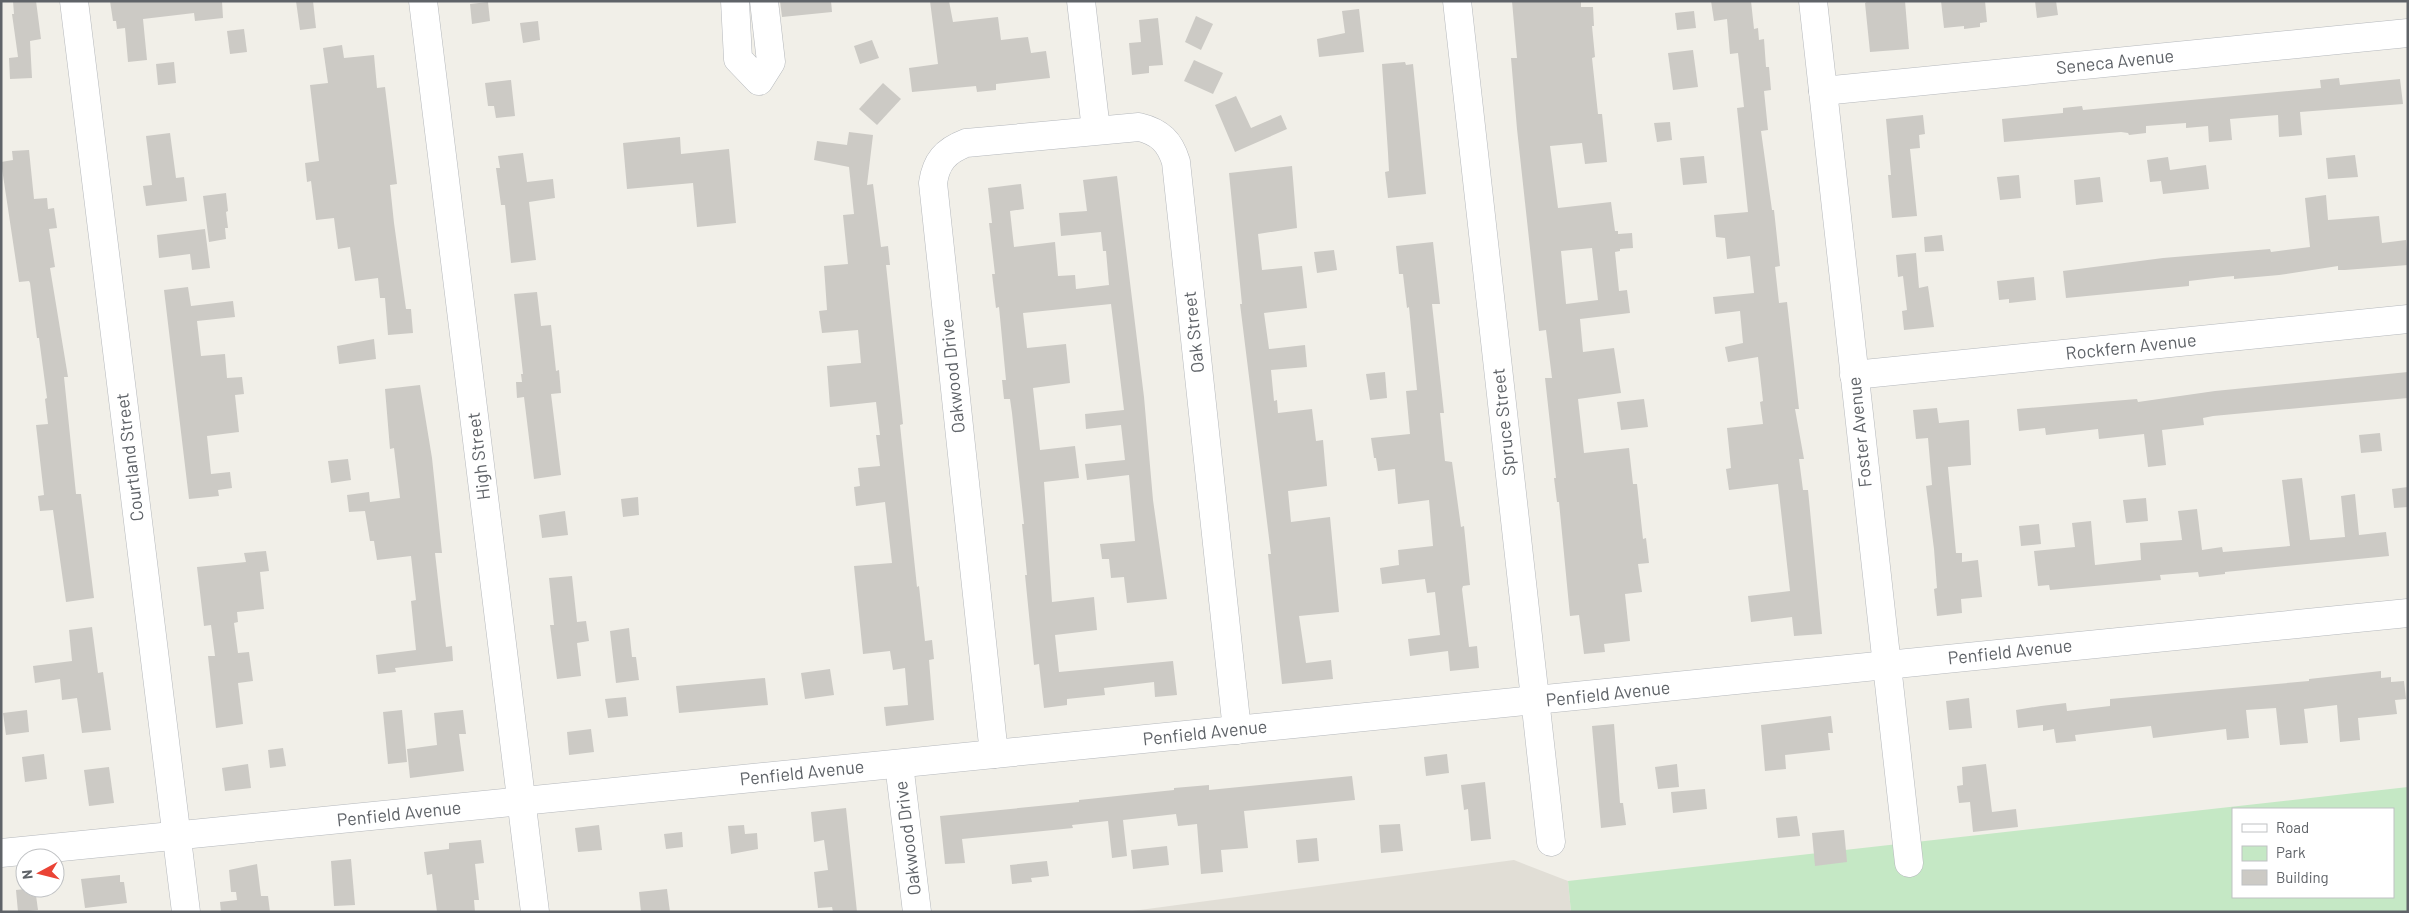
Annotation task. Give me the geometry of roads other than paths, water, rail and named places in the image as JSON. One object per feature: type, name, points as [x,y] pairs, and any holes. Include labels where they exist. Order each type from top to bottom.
[{"type":"street","name":"Courtland Street","points":[[74,1],[186,912]]},
{"type":"street","name":"High Street","points":[[423,1],[534,912]]},
{"type":"street","points":[[735,1],[738,59],[759,81],[771,62],[764,1]]},
{"type":"street","points":[[1081,1],[1096,130]]},
{"type":"street","name":"Spruce Street","points":[[1457,1],[1551,842]]},
{"type":"street","name":"Foster Avenue","points":[[1813,1],[1909,863]]},
{"type":"street","name":"Seneca Avenue","points":[[1822,91],[2408,33]]},
{"type":"street","name":"Oak Street","points":[[1096,130],[1139,127],[1153,130],[1168,143],[1176,162],[1237,730]]},
{"type":"street","name":"Oakwood Drive","points":[[994,754],[933,183],[935,169],[942,157],[952,148],[966,143],[1096,130]]},
{"type":"street","name":"Rockfern Avenue","points":[[1854,375],[2408,319]]},
{"type":"street","name":"Penfield Avenue","points":[[1,853],[2408,613]]},
{"type":"street","name":"Oakwood Drive","points":[[899,764],[917,912]]}]
